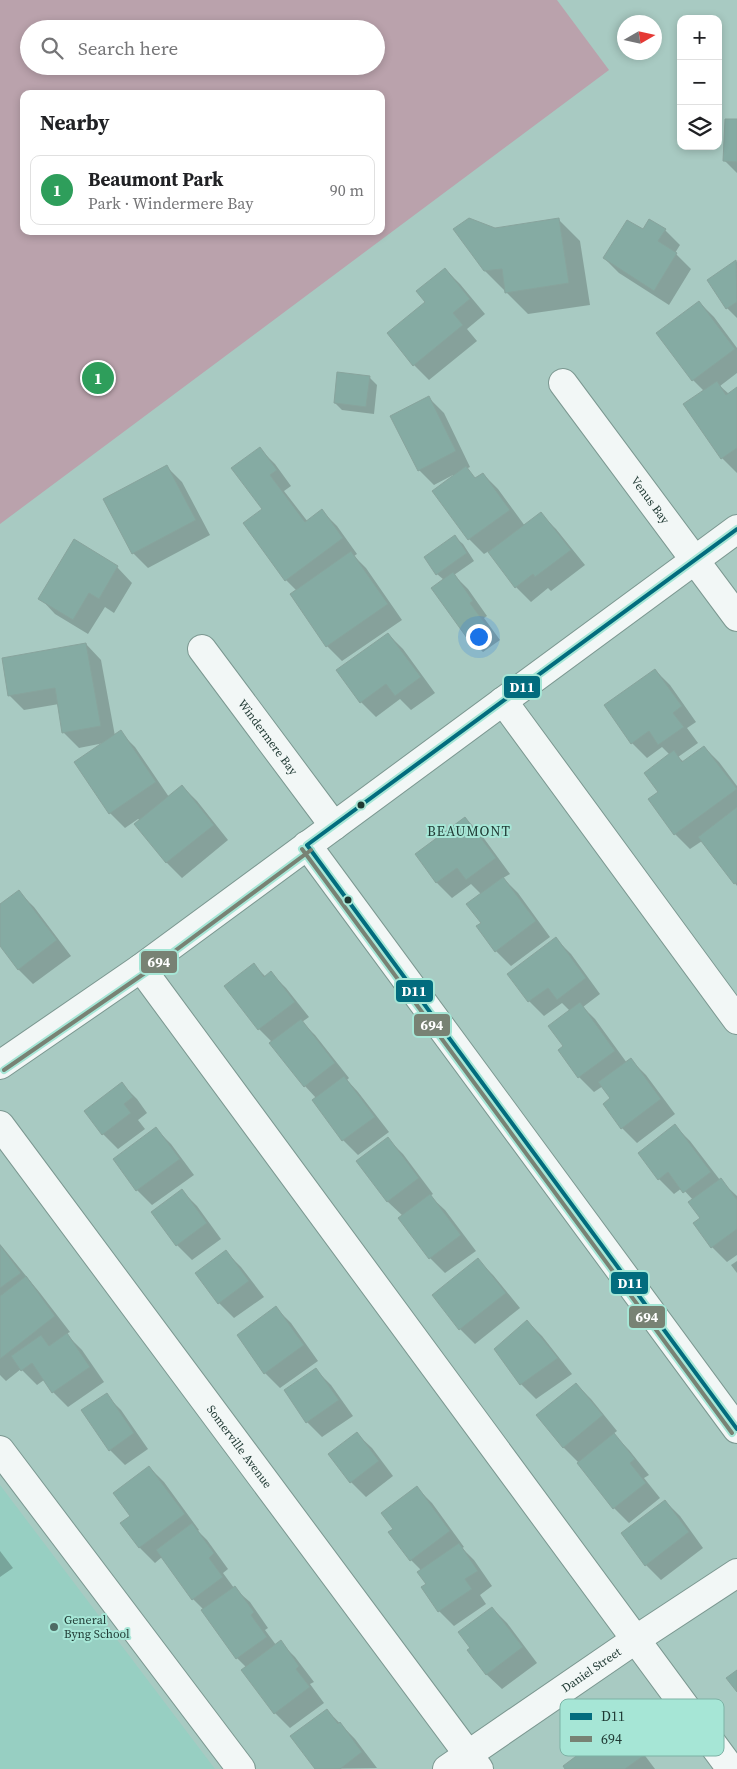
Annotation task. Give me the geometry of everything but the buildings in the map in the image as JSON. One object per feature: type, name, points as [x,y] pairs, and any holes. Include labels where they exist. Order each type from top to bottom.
[{"type":"street","name":"Venus Bay","points":[[563,383],[737,617]]},
{"type":"street","points":[[0,1066],[141,968],[737,529]]},
{"type":"street","name":"Windermere Bay","points":[[202,649],[334,826]]},
{"type":"street","points":[[503,701],[737,1020]]},
{"type":"street","points":[[307,845],[737,1429]]},
{"type":"street","points":[[141,968],[679,1699]]},
{"type":"street","name":"Somerville Avenue","points":[[0,1125],[464,1764]]},
{"type":"street","points":[[0,1450],[241,1769]]},
{"type":"street","name":"Daniel Street","points":[[464,1764],[490,1738],[737,1572]]},
{"type":"street","points":[[721,1756],[731,1769]]},
{"type":"shaded area","points":[[0,0],[557,0],[609,70],[0,524]]},
{"type":"shaded area","name":"General Byng School","points":[[0,1485],[215,1769],[0,1769]]},
{"type":"transit line","name":"D11","points":[[307,845],[737,529]]},
{"type":"transit line","name":"D11","points":[[307,845],[737,1429]]},
{"type":"transit line","name":"694","points":[[302,849],[732,1433]]},
{"type":"transit line","name":"694","points":[[4,1070],[145,973],[311,850]]},
{"type":"place","name":"Beaumont Park","points":[[98,378]]},
{"type":"place","name":"General Byng School","points":[[54,1627]]},
{"type":"district","name":"BEAUMONT","points":[[469,831]]}]
